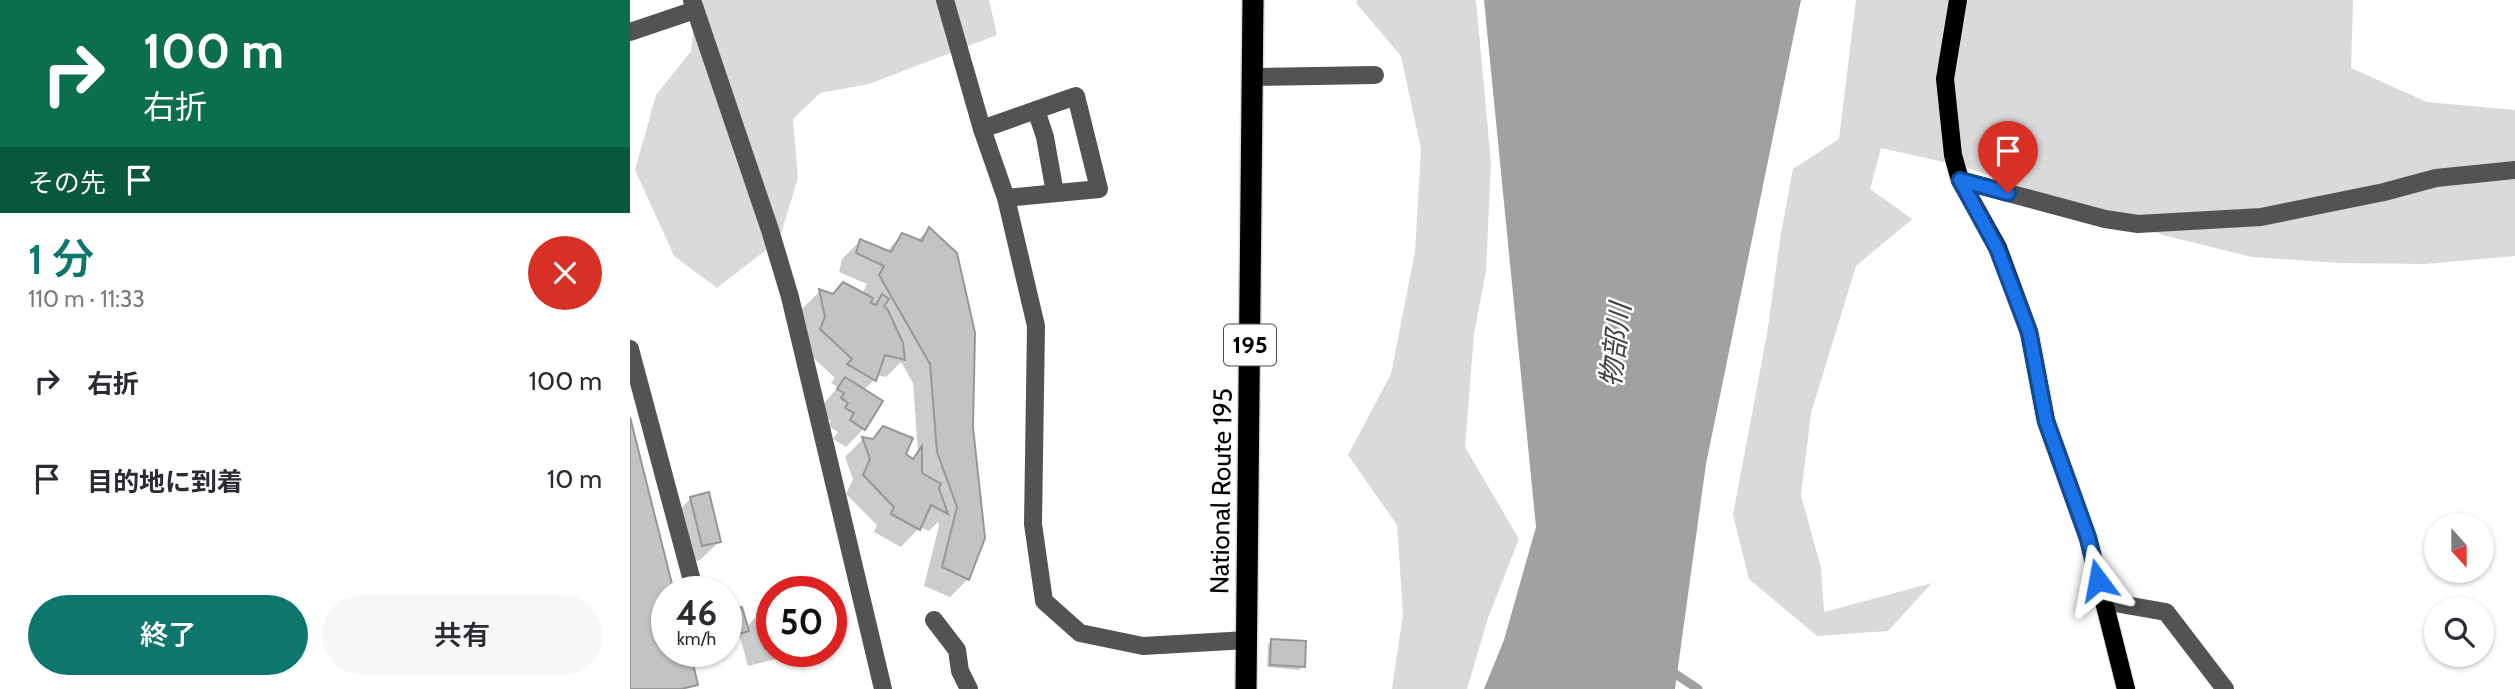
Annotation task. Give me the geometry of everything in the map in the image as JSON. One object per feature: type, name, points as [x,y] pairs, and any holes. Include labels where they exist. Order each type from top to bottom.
[{"type":"highway","name":"National Route 195","points":[[1246,689],[1253,0]]},
{"type":"main road","points":[[1958,0],[1945,79],[1953,155],[1960,180],[1997,248],[2029,332],[2046,421],[2088,538],[2126,689]]},
{"type":"street","points":[[944,0],[982,129],[1006,198],[1036,326],[1033,524],[1044,601],[1080,633],[1143,646],[1247,640]]},
{"type":"street","points":[[630,32],[694,5],[790,296],[883,689]]},
{"type":"street","points":[[1253,77],[1375,75]]},
{"type":"street","points":[[982,129],[1076,96],[1099,189],[1006,198]]},
{"type":"street","points":[[1036,110],[1045,137],[1055,193]]},
{"type":"street","points":[[1960,180],[2105,219],[2138,224],[2261,217],[2384,192],[2436,178],[2515,170]]},
{"type":"street","points":[[630,349],[691,576]]},
{"type":"street","points":[[2102,601],[2166,612],[2225,689]]},
{"type":"street","points":[[934,620],[957,650],[960,671],[969,689]]},
{"type":"shaded area","points":[[696,0],[989,0],[997,35],[869,84],[820,93],[793,119],[798,178],[779,240],[717,288],[674,256],[635,170],[656,95],[691,51]]},
{"type":"shaded area","points":[[1357,0],[1476,0],[1491,163],[1486,271],[1474,334],[1465,447],[1519,539],[1488,618],[1467,689],[1392,689],[1403,614],[1397,525],[1348,455],[1391,374],[1415,252],[1421,149],[1401,56],[1356,3]]},
{"type":"shaded area","points":[[1856,0],[2353,0],[2351,68],[2427,102],[2515,110],[2515,256],[2426,264],[2340,263],[2252,257],[2166,236],[1962,166],[1881,148],[1870,189],[1912,219],[1856,266],[1811,413],[1801,495],[1821,568],[1824,612],[1932,583],[1888,631],[1817,636],[1749,579],[1733,515],[1767,334],[1793,169],[1839,139]]},
{"type":"water","name":"物部川","points":[[1484,0],[1801,0],[1706,464],[1675,689],[1484,689],[1504,640],[1536,527]]},
{"type":"building","points":[[929,227],[957,253],[975,333],[973,427],[985,538],[969,580],[942,567],[957,507],[937,452],[930,364],[879,275],[884,266],[856,253],[860,239],[891,252],[902,233],[922,241]]},
{"type":"building","points":[[843,282],[873,298],[871,303],[876,305],[882,294],[889,299],[884,306],[903,343],[905,360],[885,355],[876,381],[847,364],[852,359],[820,329],[825,317],[819,289],[833,294]]},
{"type":"building","points":[[845,377],[883,401],[865,430],[850,420],[854,413],[845,408],[848,403],[841,398],[844,393],[837,389]]},
{"type":"building","points":[[630,417],[670,576],[651,576],[651,667],[694,667],[698,685],[681,689],[630,689]]},
{"type":"building","points":[[883,426],[913,438],[906,454],[913,459],[922,446],[922,473],[941,484],[939,488],[948,514],[931,505],[920,530],[891,514],[894,507],[863,475],[870,459],[862,437],[873,439]]},
{"type":"building","points":[[709,492],[721,542],[702,546],[690,497]]},
{"type":"building","points":[[742,607],[749,631],[742,633]]},
{"type":"building","points":[[1271,639],[1306,641],[1305,667],[1270,665]]},
{"type":"waterway","points":[[1668,669],[1698,689]]},
{"type":"route","points":[[2008,193],[1960,180],[1997,248],[2029,332],[2046,421],[2088,538],[2098,580]]}]
